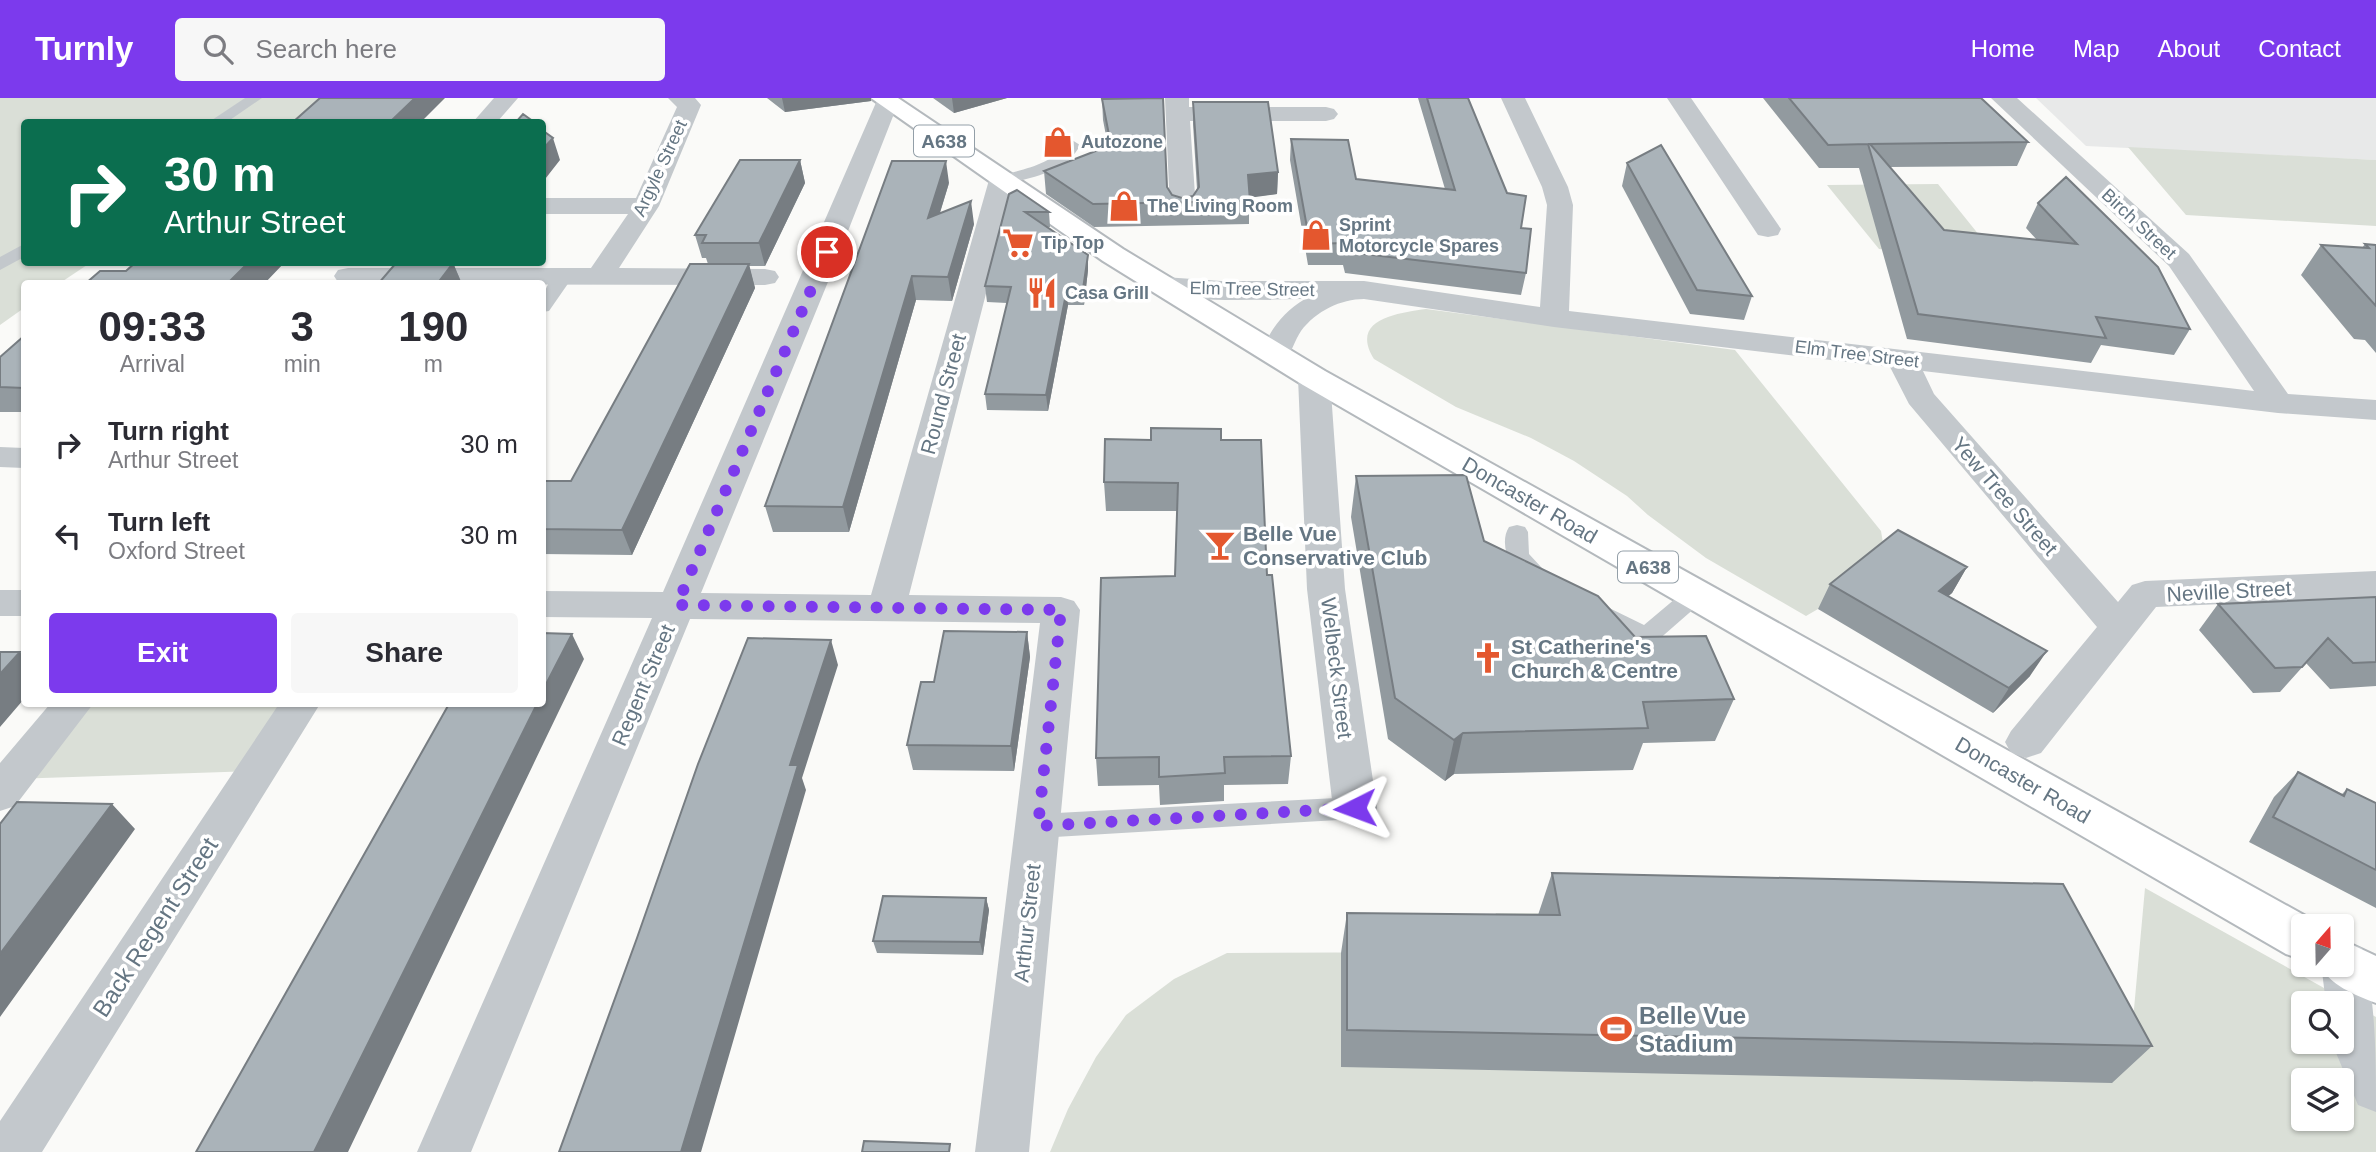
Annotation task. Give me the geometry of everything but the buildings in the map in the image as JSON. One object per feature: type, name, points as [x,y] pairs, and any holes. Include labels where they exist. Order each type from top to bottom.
[{"type":"highway","name":"Doncaster Road","points":[[885,100],[1164,286],[1314,378],[2291,932]]},
{"type":"street","points":[[488,119],[506,98]]},
{"type":"street","name":"Argyle Street","points":[[600,275],[646,206],[689,105],[680,98]]},
{"type":"street","points":[[1513,98],[1555,187],[1560,205],[1554,318]]},
{"type":"street","points":[[1679,98],[1768,229]]},
{"type":"street","name":"Birch Street","points":[[2003,98],[2179,260],[2278,403]]},
{"type":"street","name":"Regent Street","points":[[444,1152],[816,278],[885,100]]},
{"type":"street","points":[[1183,210],[1178,106],[1326,114]]},
{"type":"street","name":"Round Street","points":[[887,608],[903,540],[1002,180]]},
{"type":"street","points":[[546,206],[646,206]]},
{"type":"street","points":[[350,274],[765,277]]},
{"type":"street","name":"Elm Tree Street","points":[[1164,286],[1221,290],[1373,291],[1554,318],[2278,403],[2376,410]]},
{"type":"street","name":"Elm Tree Street","points":[[1275,354],[1283,331],[1301,313],[1339,290]]},
{"type":"street","name":"Yew Tree Street","points":[[1902,359],[1920,397],[2118,627]]},
{"type":"street","name":"Welbeck Street","points":[[1314,378],[1326,589],[1355,808]]},
{"type":"street","points":[[0,457],[21,457]]},
{"type":"street","name":"Neville Street","points":[[2026,741],[2145,594],[2376,584]]},
{"type":"street","points":[[0,603],[21,603]]},
{"type":"street","points":[[546,604],[887,608]]},
{"type":"street","name":"Arthur Street","points":[[887,608],[1061,610],[1002,1152]]},
{"type":"street","points":[[0,794],[71,707]]},
{"type":"street","name":"Back Regent Street","points":[[11,1152],[298,707]]},
{"type":"street","points":[[2354,968],[2356,1041],[2376,1087]]},
{"type":"lane","points":[[222,119],[255,98]]},
{"type":"lane","points":[[1002,180],[1062,160],[1071,153],[1072,145]]},
{"type":"lane","points":[[0,265],[21,251]]},
{"type":"lane","points":[[546,301],[565,275]]},
{"type":"lane","points":[[1517,532],[1514,542],[1521,562],[1539,579],[1628,629],[1648,635],[1696,594]]},
{"type":"lane","name":"Welbeck Street","points":[[1038,826],[1355,808]]},
{"type":"shaded area","points":[[0,98],[332,98],[300,119],[21,119],[21,266],[86,266],[64,280],[21,280],[21,310],[0,325]]},
{"type":"shaded area","points":[[2036,98],[2376,98],[2376,160],[2086,146]]},
{"type":"shaded area","points":[[2128,147],[2376,160],[2376,226],[2186,215]]},
{"type":"shaded area","points":[[1938,184],[2000,261],[1879,249],[1827,185]]},
{"type":"shaded area","points":[[1426,309],[1735,350],[1881,531],[1885,555],[1806,616],[1706,558],[1627,496],[1574,461],[1531,438],[1456,407],[1374,359],[1368,346],[1368,335],[1372,327],[1391,316]]},
{"type":"shaded area","points":[[71,707],[298,707],[255,771],[12,779]]},
{"type":"shaded area","name":"Belle Vue Stadium","points":[[2145,888],[2291,970],[2291,977],[2304,977],[2329,991],[2291,991],[2291,1054],[2354,1054],[2354,1005],[2376,1017],[2376,1152],[1050,1152],[1068,1109],[1096,1057],[1126,1015],[1174,979],[1227,953],[1476,952],[1496,913],[1538,913],[2130,1053]]},
{"type":"place","name":"Autozone","points":[[1058,142]]},
{"type":"place","name":"The Living Room","points":[[1124,206]]},
{"type":"place","name":"Sprint Motorcycle Spares","points":[[1316,235]]},
{"type":"place","name":"Tip Top","points":[[1018,243]]},
{"type":"place","name":"Casa Grill","points":[[1042,293]]},
{"type":"place","name":"Belle Vue Conservative Club","points":[[1220,545]]},
{"type":"place","name":"St Catherine's Church & Centre","points":[[1488,658]]},
{"type":"place","name":"Belle Vue Stadium","points":[[1616,1029]]},
{"type":"route","points":[[827,252],[677,605],[1061,610],[1038,826],[1355,808]]}]
